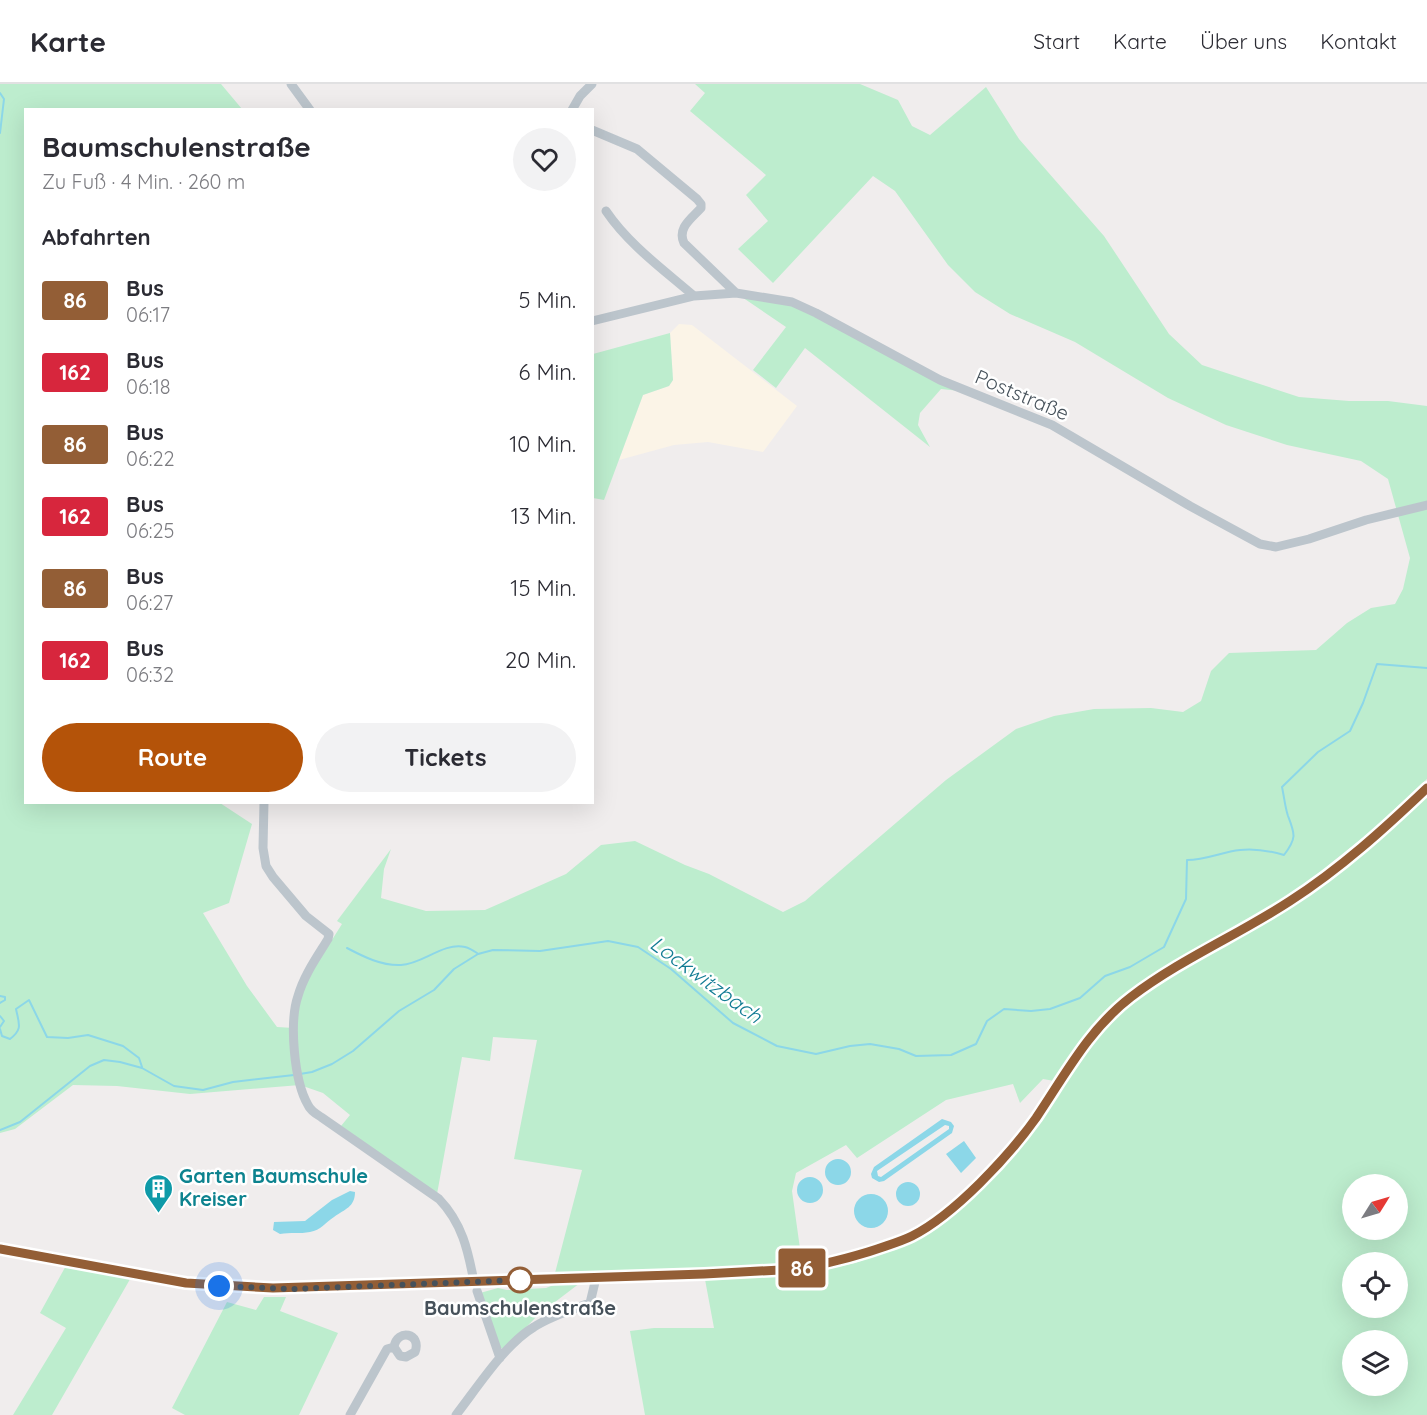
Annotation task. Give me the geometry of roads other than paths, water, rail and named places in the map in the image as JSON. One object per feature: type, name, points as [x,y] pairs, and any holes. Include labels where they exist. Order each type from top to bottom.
[{"type":"main road","points":[[0,1249],[186,1283],[292,1289],[476,1287],[596,1278],[799,1269],[856,1256],[912,1237],[952,1210],[1014,1147],[1073,1059],[1105,1020],[1130,998],[1207,948],[1290,901],[1356,852],[1427,788]]},
{"type":"street","points":[[291,84],[309,108]]},
{"type":"street","points":[[573,108],[580,96],[592,84]]},
{"type":"street","points":[[594,131],[637,149],[697,199],[701,208],[682,229],[681,236],[684,243],[736,293]]},
{"type":"street","points":[[606,211],[616,226],[632,242],[694,296]]},
{"type":"street","name":"Poststraße","points":[[594,321],[694,296],[736,293],[792,302],[940,380],[1052,425],[1260,544],[1276,547],[1309,539],[1366,520],[1427,505]]},
{"type":"street","points":[[264,804],[263,848],[266,866],[306,916],[329,934],[297,997],[294,1029],[297,1064],[300,1085],[308,1106],[321,1118],[439,1199],[451,1211],[458,1222],[476,1287],[500,1358]]},
{"type":"street","points":[[456,1415],[500,1358],[532,1327],[590,1303],[596,1278]]},
{"type":"street","points":[[350,1415],[387,1349],[394,1347]]},
{"type":"water","points":[[942,1119],[951,1122],[954,1126],[952,1133],[884,1181],[879,1182],[872,1178],[874,1167]],"holes":[[[945,1125],[949,1126],[949,1129],[881,1177],[878,1176],[877,1171]]]},
{"type":"water","points":[[964,1141],[976,1158],[961,1173],[946,1154]]},
{"type":"water","points":[[838,1159],[847,1163],[851,1172],[847,1181],[838,1185],[829,1181],[825,1172],[829,1163]]},
{"type":"water","points":[[810,1177],[819,1181],[823,1190],[819,1199],[810,1203],[801,1199],[797,1190],[801,1181]]},
{"type":"water","points":[[908,1182],[913,1183],[919,1189],[919,1199],[913,1205],[908,1206],[903,1205],[897,1199],[896,1194],[897,1189],[903,1183]]},
{"type":"water","points":[[350,1191],[355,1192],[351,1204],[317,1230],[306,1233],[280,1234],[273,1230],[274,1222],[305,1221],[332,1200]]},
{"type":"water","points":[[871,1194],[883,1199],[888,1211],[883,1223],[871,1228],[859,1223],[854,1211],[859,1199]]},
{"type":"waterway","points":[[0,93],[4,99],[0,133]]},
{"type":"waterway","name":"Lockwitzbach","points":[[300,1074],[332,1064],[353,1051],[399,1011],[434,990],[454,969],[478,954],[493,950],[540,951],[608,941],[638,947],[671,969],[733,1023],[777,1046],[816,1054],[870,1044],[899,1049],[916,1056],[951,1055],[976,1044],[987,1021],[1004,1009],[1031,1011],[1050,1009],[1080,998],[1105,976],[1130,967],[1164,947],[1186,899],[1187,860],[1246,849],[1284,855],[1294,836],[1282,787],[1318,752],[1350,731],[1377,664],[1427,668]]},
{"type":"waterway","points":[[347,948],[373,960],[394,965],[409,964],[441,950],[457,946],[467,947],[477,953]]},
{"type":"waterway","points":[[0,996],[5,997],[5,1000],[0,1003]]},
{"type":"waterway","points":[[0,1029],[2,1036],[10,1039],[19,1026],[16,1009],[29,1000],[47,1037],[68,1038],[88,1035],[123,1046],[139,1058],[142,1067]]},
{"type":"waterway","points":[[0,1016],[4,1021],[0,1027]]},
{"type":"waterway","name":"Lockwitzbach","points":[[0,1130],[20,1122],[90,1066],[104,1060],[142,1068],[174,1086],[203,1090],[233,1082],[294,1075]]},
{"type":"place","name":"Garten Baumschule Kreiser","points":[[158,1214]]},
{"type":"place","name":"Baumschulenstraße","points":[[520,1280]]}]
